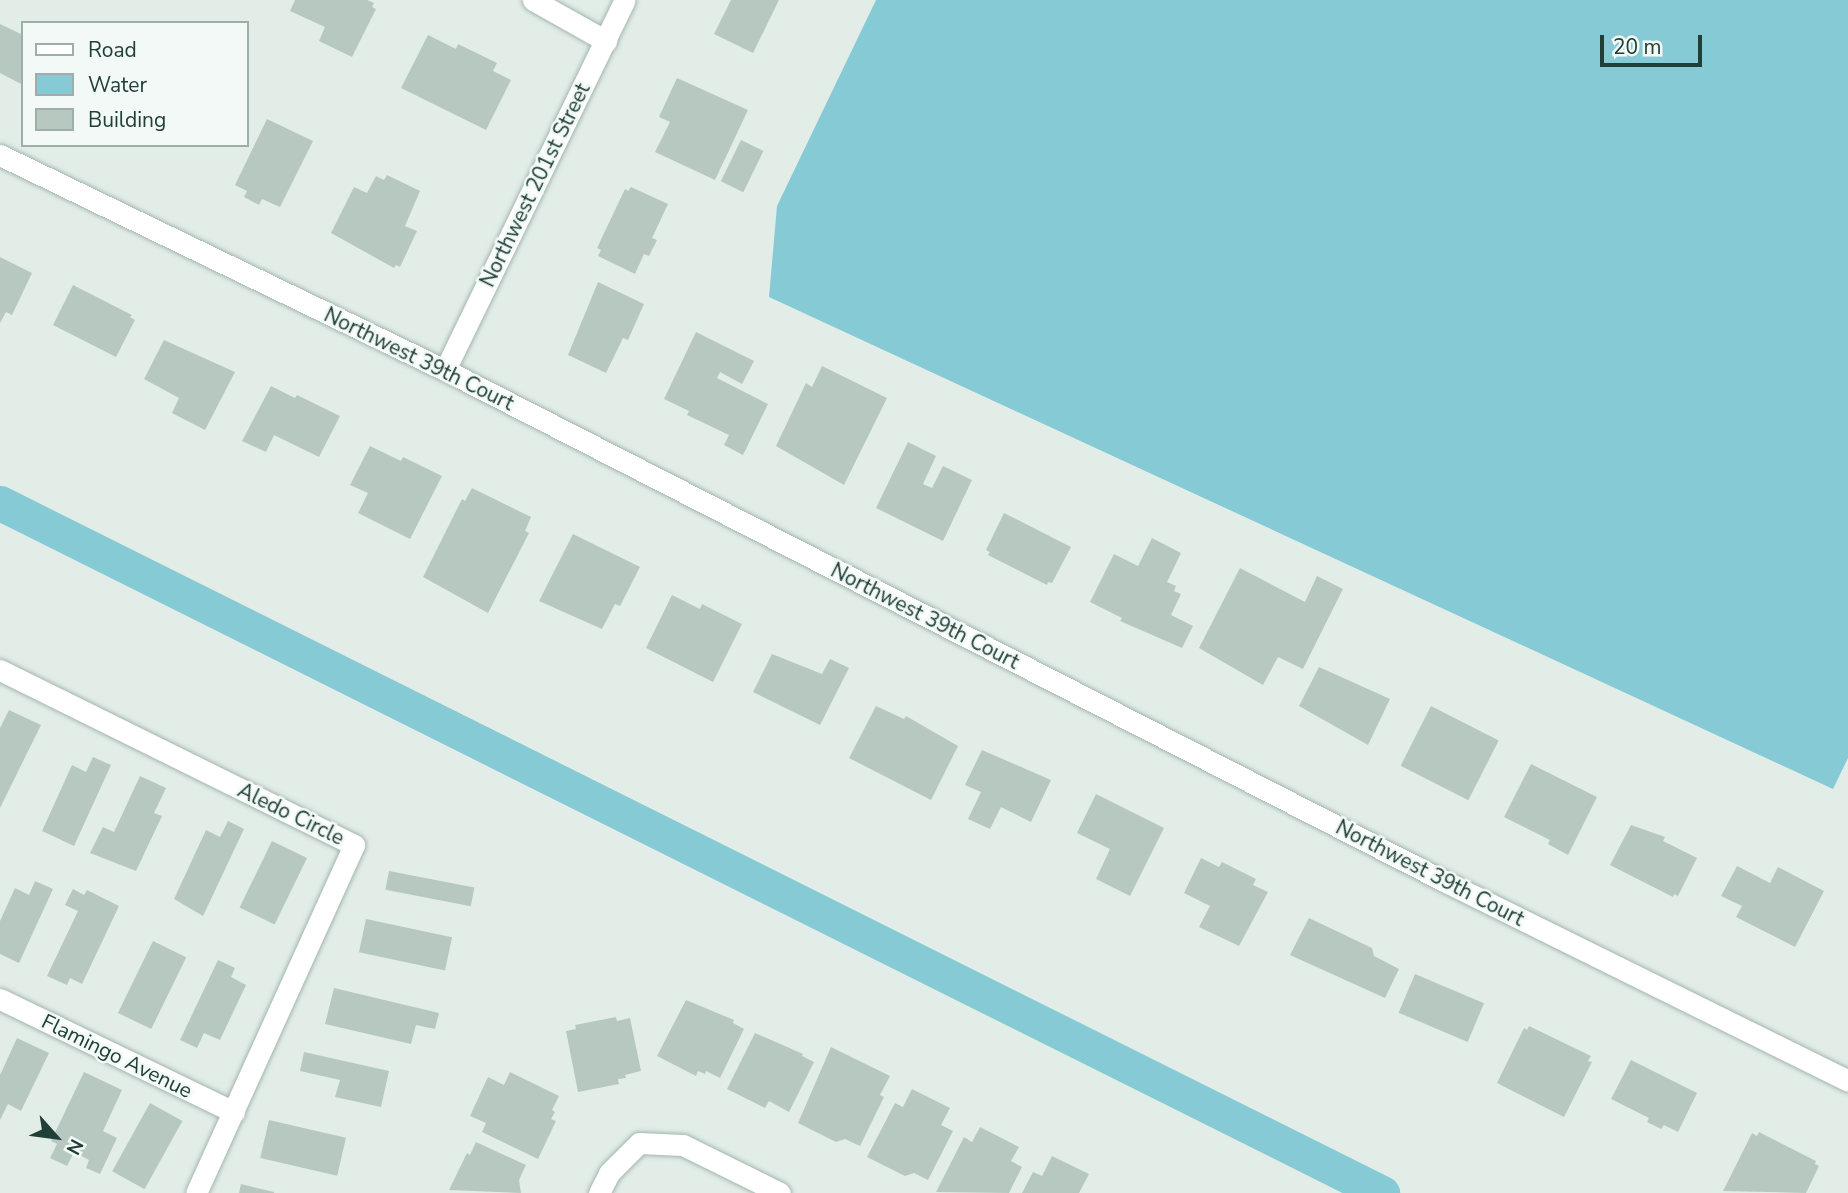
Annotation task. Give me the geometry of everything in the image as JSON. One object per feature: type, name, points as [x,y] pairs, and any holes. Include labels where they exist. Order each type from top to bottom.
[{"type":"street","points":[[533,0],[606,41]]},
{"type":"street","name":"Northwest 201st Street","points":[[445,370],[625,0]]},
{"type":"street","name":"Northwest 39th Court","points":[[0,155],[445,370],[1444,881],[1848,1081]]},
{"type":"street","name":"Aledo Circle","points":[[0,670],[354,845],[196,1193]]},
{"type":"street","name":"Flamingo Avenue","points":[[0,999],[233,1112]]},
{"type":"street","points":[[599,1193],[610,1173],[639,1143],[683,1145],[780,1193]]},
{"type":"water","points":[[876,0],[1848,0],[1848,758],[1833,789],[769,297],[777,206]]},
{"type":"building","points":[[295,0],[367,0],[374,3],[372,7],[376,9],[352,57],[319,41],[325,27],[290,11]]},
{"type":"building","points":[[731,0],[779,0],[753,53],[714,34]]},
{"type":"building","points":[[0,24],[21,34],[21,84],[0,73]]},
{"type":"building","points":[[428,35],[456,49],[458,44],[497,63],[493,71],[511,80],[486,130],[401,88]]},
{"type":"building","points":[[677,78],[748,110],[715,180],[655,152],[670,122],[659,117]]},
{"type":"building","points":[[267,119],[313,141],[280,207],[262,199],[259,205],[244,197],[247,191],[235,185]]},
{"type":"building","points":[[741,140],[763,151],[743,192],[721,181]]},
{"type":"building","points":[[387,175],[420,191],[405,226],[417,231],[400,267],[396,265],[394,268],[331,233],[354,187],[367,193],[376,176],[384,180]]},
{"type":"building","points":[[631,187],[668,204],[652,238],[657,240],[649,256],[644,254],[635,274],[598,256],[601,250],[597,248],[625,189],[628,191]]},
{"type":"building","points":[[0,257],[32,273],[12,315],[6,312],[0,323]]},
{"type":"building","points":[[598,282],[644,304],[628,340],[623,338],[606,373],[568,355]]},
{"type":"building","points":[[73,285],[132,315],[130,317],[135,320],[116,357],[53,325]]},
{"type":"building","points":[[696,332],[754,361],[742,384],[720,372],[717,378],[768,404],[743,455],[724,445],[729,435],[687,415],[689,411],[664,399]]},
{"type":"building","points":[[164,340],[235,372],[205,430],[172,413],[179,398],[144,379]]},
{"type":"building","points":[[822,366],[887,398],[844,485],[776,446],[806,383],[812,387]]},
{"type":"building","points":[[271,386],[295,398],[297,395],[340,416],[319,457],[274,435],[266,452],[242,441]]},
{"type":"building","points":[[908,442],[936,456],[923,484],[932,488],[943,466],[972,480],[943,541],[876,508]]},
{"type":"building","points":[[370,446],[401,461],[403,457],[442,476],[410,539],[358,513],[368,493],[350,485]]},
{"type":"building","points":[[472,488],[531,517],[525,531],[529,533],[488,613],[423,577],[462,499],[465,501]]},
{"type":"building","points":[[1004,513],[1071,547],[1052,583],[1048,582],[1047,585],[988,555],[990,552],[986,550]]},
{"type":"building","points":[[573,534],[640,567],[620,606],[615,604],[602,629],[539,601]]},
{"type":"building","points":[[1152,538],[1181,553],[1167,582],[1176,586],[1174,591],[1181,594],[1171,615],[1193,626],[1182,648],[1120,621],[1122,618],[1090,602],[1114,554],[1138,566]]},
{"type":"building","points":[[1240,568],[1305,602],[1317,576],[1343,589],[1303,669],[1278,657],[1263,685],[1199,648]]},
{"type":"building","points":[[672,595],[700,609],[702,604],[742,624],[713,682],[646,648]]},
{"type":"building","points":[[772,654],[822,674],[830,659],[849,668],[820,725],[753,692]]},
{"type":"building","points":[[1319,667],[1390,699],[1368,745],[1299,706]]},
{"type":"building","points":[[876,706],[904,719],[906,716],[958,746],[931,800],[849,758]]},
{"type":"building","points":[[1431,706],[1499,741],[1468,800],[1401,766]]},
{"type":"building","points":[[9,710],[41,725],[0,808],[0,728]]},
{"type":"building","points":[[982,750],[1051,780],[1031,822],[1001,807],[990,829],[968,819],[981,792],[965,785]]},
{"type":"building","points":[[93,757],[111,765],[74,846],[42,831],[72,765],[86,772]]},
{"type":"building","points":[[1531,764],[1597,797],[1568,855],[1548,844],[1550,840],[1504,817]]},
{"type":"building","points":[[140,776],[166,788],[154,813],[162,816],[136,871],[90,853],[103,827],[114,832]]},
{"type":"building","points":[[1096,794],[1164,828],[1130,896],[1096,879],[1110,849],[1077,833]]},
{"type":"building","points":[[228,821],[244,829],[203,916],[174,899],[206,830],[220,837]]},
{"type":"building","points":[[1631,825],[1665,837],[1663,841],[1697,858],[1678,896],[1674,894],[1673,897],[1610,865]]},
{"type":"building","points":[[272,841],[307,858],[275,925],[240,908]]},
{"type":"building","points":[[1201,858],[1219,867],[1222,862],[1256,879],[1253,885],[1268,892],[1239,946],[1199,927],[1210,906],[1184,893]]},
{"type":"building","points":[[1737,866],[1770,883],[1778,867],[1824,891],[1795,947],[1736,917],[1742,906],[1721,896]]},
{"type":"building","points":[[389,871],[474,888],[471,906],[385,890]]},
{"type":"building","points":[[35,881],[53,889],[19,963],[0,954],[0,921],[15,888],[29,895]]},
{"type":"building","points":[[73,889],[84,895],[87,890],[119,906],[82,984],[70,978],[67,985],[47,976],[78,911],[65,905]]},
{"type":"building","points":[[1309,918],[1372,948],[1374,956],[1399,969],[1385,998],[1290,955]]},
{"type":"building","points":[[366,919],[452,937],[445,971],[359,952]]},
{"type":"building","points":[[153,941],[186,957],[151,1029],[118,1013]]},
{"type":"building","points":[[218,960],[235,968],[231,977],[246,985],[220,1040],[204,1033],[197,1048],[180,1040]]},
{"type":"building","points":[[1415,974],[1484,1003],[1468,1042],[1399,1013]]},
{"type":"building","points":[[334,988],[439,1013],[435,1029],[416,1025],[411,1044],[325,1024]]},
{"type":"building","points":[[686,1000],[734,1020],[733,1023],[744,1029],[720,1078],[706,1071],[705,1074],[698,1071],[696,1076],[657,1056]]},
{"type":"building","points":[[616,1017],[617,1021],[630,1018],[641,1071],[618,1079],[619,1084],[578,1092],[566,1031],[576,1029],[575,1025]]},
{"type":"building","points":[[1529,1026],[1591,1056],[1588,1061],[1592,1062],[1564,1117],[1497,1083],[1524,1028],[1527,1030]]},
{"type":"building","points":[[755,1033],[803,1054],[802,1056],[814,1062],[789,1112],[769,1101],[765,1108],[727,1089]]},
{"type":"building","points":[[17,1038],[49,1053],[21,1111],[8,1104],[0,1120],[0,1075]]},
{"type":"building","points":[[831,1047],[890,1076],[880,1095],[884,1097],[860,1146],[845,1139],[836,1142],[798,1123]]},
{"type":"building","points":[[304,1052],[389,1071],[381,1107],[335,1097],[340,1080],[300,1071]]},
{"type":"building","points":[[1631,1060],[1697,1093],[1678,1132],[1664,1125],[1661,1129],[1647,1122],[1649,1118],[1611,1099]]},
{"type":"building","points":[[84,1072],[122,1090],[103,1131],[117,1138],[100,1174],[86,1168],[89,1160],[74,1152],[67,1166],[50,1158],[57,1144],[51,1141]]},
{"type":"building","points":[[510,1072],[559,1096],[552,1110],[555,1112],[551,1119],[556,1121],[538,1159],[482,1132],[486,1123],[470,1116],[488,1077],[504,1085]]},
{"type":"building","points":[[912,1089],[950,1108],[941,1125],[953,1131],[928,1180],[914,1173],[905,1176],[867,1157],[895,1103],[903,1107]]},
{"type":"building","points":[[150,1103],[182,1121],[145,1189],[112,1171]]},
{"type":"building","points":[[269,1120],[346,1138],[337,1176],[260,1158]]},
{"type":"building","points":[[980,1127],[1019,1147],[1011,1161],[1022,1167],[1009,1193],[936,1192],[964,1137],[972,1142]]},
{"type":"building","points":[[1759,1132],[1816,1161],[1815,1164],[1819,1166],[1806,1193],[1723,1191],[1752,1133],[1757,1136]]},
{"type":"building","points":[[476,1142],[526,1165],[519,1180],[521,1193],[449,1190],[467,1153],[470,1155]]},
{"type":"building","points":[[1052,1156],[1089,1174],[1079,1193],[1022,1193],[1033,1172],[1042,1176]]},
{"type":"building","points":[[241,1184],[274,1192],[274,1193],[239,1193]]},
{"type":"waterway","points":[[0,503],[1382,1193]]}]
